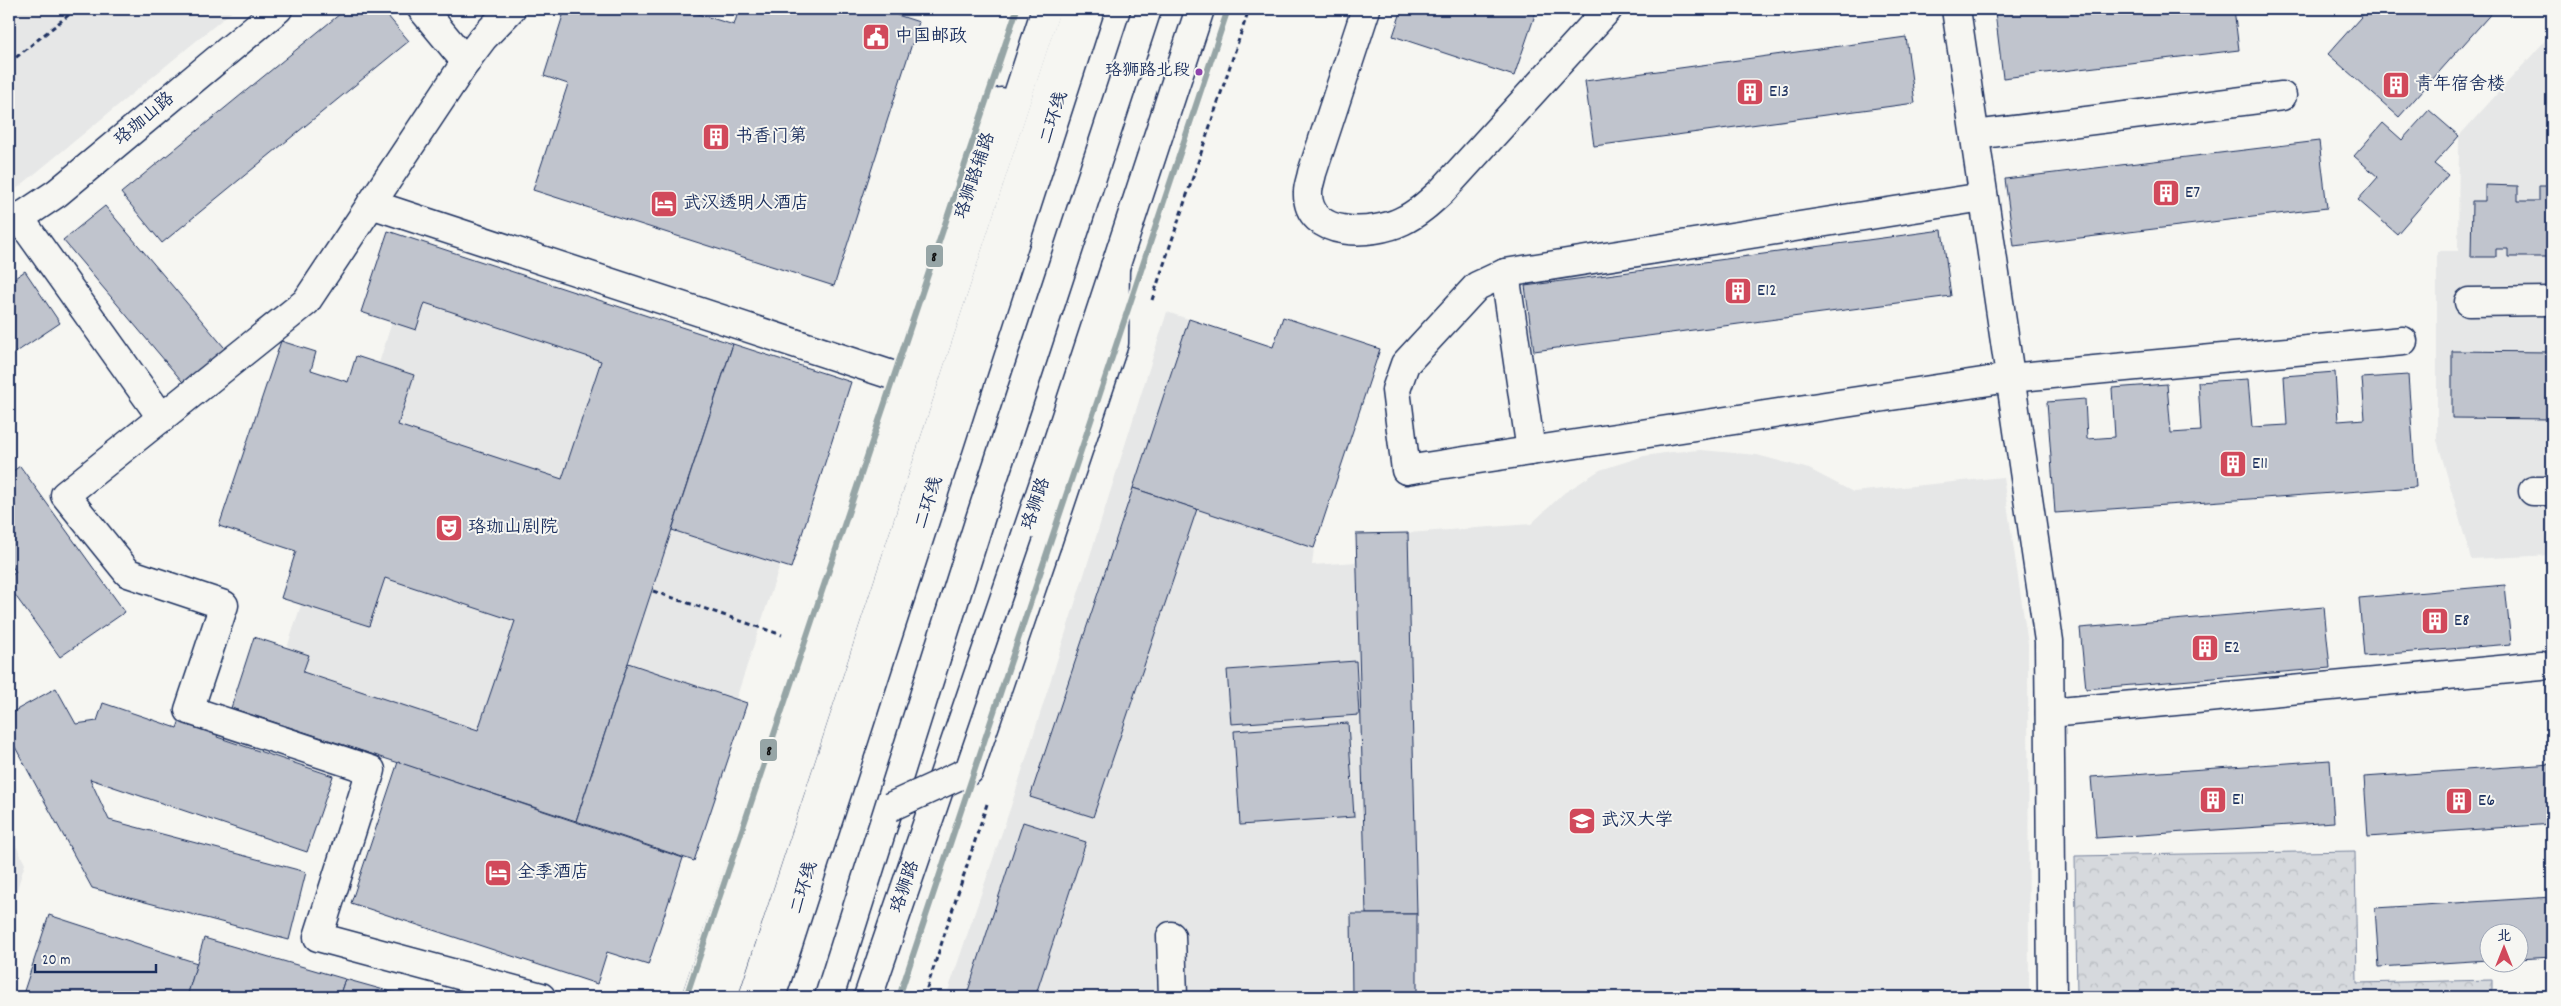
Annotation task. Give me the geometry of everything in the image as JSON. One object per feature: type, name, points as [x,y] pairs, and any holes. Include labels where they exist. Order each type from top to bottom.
[{"type":"main road","name":"珞珈山路","points":[[15,222],[57,193],[278,9]]},
{"type":"main road","points":[[422,9],[466,62]]},
{"type":"main road","points":[[511,9],[483,38],[466,62],[306,302],[65,495],[128,573],[224,605],[189,710],[371,770],[318,937],[541,997]]},
{"type":"main road","name":"珞狮路辅路","points":[[697,997],[1033,9]]},
{"type":"main road","points":[[723,997],[1046,9]]},
{"type":"main road","points":[[753,997],[1075,9]]},
{"type":"main road","name":"二环线","points":[[771,997],[1090,9]]},
{"type":"main road","points":[[829,997],[980,519],[1147,9]]},
{"type":"main road","name":"珞狮路","points":[[868,997],[1048,471],[1200,9]]},
{"type":"main road","points":[[1366,9],[1312,173],[1308,193],[1310,203],[1320,218],[1339,229],[1350,231],[1368,231],[1400,222],[1416,214],[1436,197],[1608,9]]},
{"type":"main road","points":[[1956,9],[2049,641],[2052,997]]},
{"type":"main road","points":[[1974,135],[2282,96]]},
{"type":"main road","points":[[1983,198],[1505,273],[1477,286],[1405,364],[1396,390],[1406,470],[2009,378],[2403,341]]},
{"type":"main road","points":[[371,204],[907,380]]},
{"type":"main road","points":[[15,222],[162,418]]},
{"type":"main road","points":[[890,807],[969,771],[1114,343],[1115,266]]},
{"type":"main road","points":[[1505,273],[1531,451]]},
{"type":"main road","points":[[2469,302],[2552,301]]},
{"type":"main road","points":[[2050,713],[2541,666]]},
{"type":"main road","points":[[1171,936],[1173,997]]},
{"type":"path","points":[[9,63],[76,9]]},
{"type":"path","points":[[652,591],[789,637]]},
{"type":"shaded area","points":[[9,9],[235,9],[9,195]]},
{"type":"shaded area","points":[[2552,33],[2552,555],[2471,559],[2437,440],[2437,251],[2458,251],[2459,136]]},
{"type":"shaded area","name":"珞珈山剧院","points":[[388,231],[733,344],[672,529],[780,565],[736,699],[628,664],[576,821],[231,708],[287,648],[301,605],[281,598],[296,551],[219,526],[281,341],[316,352],[311,370],[348,382],[356,356],[379,363],[392,322],[361,312]]},
{"type":"shaded area","name":"武汉大学","points":[[1167,312],[1273,347],[1283,317],[1380,349],[1314,548],[1312,565],[1357,562],[1408,533],[1531,524],[1564,493],[1600,470],[1644,456],[1672,452],[1701,450],[1757,455],[1809,469],[1853,492],[2003,477],[2028,644],[2029,997],[946,997],[1011,806]]},
{"type":"shaded area","points":[[9,831],[25,864],[9,914]]},
{"type":"green space","points":[[2355,851],[2357,983],[2492,980],[2492,997],[2077,997],[2075,856]]},
{"type":"building","points":[[346,9],[382,9],[409,41],[162,243],[121,193]]},
{"type":"building","name":"书香门第","points":[[565,9],[682,9],[734,25],[739,9],[879,9],[919,22],[834,286],[533,190],[568,84],[544,76]]},
{"type":"building","points":[[1402,9],[1537,9],[1514,76],[1393,36]]},
{"type":"building","points":[[2021,9],[2234,9],[2239,50],[2003,78],[1995,12]]},
{"type":"building","name":"青年宿舍楼","points":[[2368,9],[2495,9],[2399,117],[2328,54]]},
{"type":"building","name":"E13","points":[[1906,37],[1915,103],[1594,146],[1585,81]]},
{"type":"building","points":[[2429,110],[2459,136],[2434,164],[2448,175],[2397,234],[2358,200],[2378,177],[2354,156],[2383,123],[2402,140]]},
{"type":"building","name":"E7","points":[[2319,141],[2327,208],[2014,246],[2005,179]]},
{"type":"building","points":[[2485,185],[2518,186],[2518,201],[2539,201],[2539,186],[2552,186],[2552,249],[2549,249],[2549,257],[2508,257],[2508,249],[2496,249],[2496,257],[2471,257],[2472,201],[2485,201]]},
{"type":"building","points":[[105,206],[229,353],[187,387],[63,240]]},
{"type":"building","name":"E12","points":[[1942,230],[1951,296],[1534,351],[1525,286]]},
{"type":"building","name":"珞珈山剧院","points":[[388,231],[733,344],[576,821],[231,708],[254,637],[309,655],[303,672],[478,730],[515,621],[385,578],[369,626],[281,598],[296,551],[219,526],[281,341],[316,352],[311,370],[348,382],[356,356],[414,375],[398,425],[562,479],[601,361],[425,303],[416,330],[361,312]]},
{"type":"building","points":[[25,271],[60,323],[9,357],[9,282]]},
{"type":"building","points":[[1283,317],[1380,349],[1314,548],[1133,488],[1189,319],[1273,347]]},
{"type":"building","points":[[733,344],[851,382],[791,568],[672,530]]},
{"type":"building","points":[[2452,351],[2552,352],[2552,419],[2452,418]]},
{"type":"building","name":"E11","points":[[2335,372],[2338,421],[2365,419],[2362,378],[2408,375],[2416,487],[2055,513],[2047,402],[2085,399],[2087,439],[2115,437],[2112,388],[2167,384],[2171,433],[2201,431],[2198,382],[2248,379],[2252,427],[2287,425],[2284,376]]},
{"type":"building","points":[[20,466],[125,612],[60,657],[9,587],[9,577],[16,572],[9,562],[9,474]]},
{"type":"building","points":[[1133,488],[1197,509],[1093,817],[1030,797]]},
{"type":"building","points":[[1408,533],[1417,914],[1366,914],[1356,534]]},
{"type":"building","name":"E8","points":[[2505,585],[2511,644],[2364,656],[2359,598]]},
{"type":"building","name":"E2","points":[[2324,607],[2330,668],[2086,689],[2080,628]]},
{"type":"building","points":[[1356,661],[1359,715],[1231,724],[1227,670]]},
{"type":"building","points":[[628,663],[747,703],[694,861],[576,821]]},
{"type":"building","points":[[56,688],[76,724],[97,721],[103,703],[177,728],[182,715],[221,727],[217,737],[333,776],[307,852],[90,779],[109,820],[306,872],[289,940],[92,888],[9,736],[9,714]]},
{"type":"building","points":[[1348,723],[1354,817],[1240,825],[1234,731]]},
{"type":"building","name":"E1","points":[[2330,760],[2334,822],[2096,838],[2091,777]]},
{"type":"building","points":[[398,762],[683,858],[648,965],[607,952],[597,984],[351,903]]},
{"type":"building","name":"E6","points":[[2552,764],[2552,824],[2368,837],[2364,777]]},
{"type":"building","points":[[1023,822],[1086,842],[1035,997],[966,997]]},
{"type":"building","points":[[2552,897],[2552,957],[2528,958],[2528,924],[2478,924],[2478,961],[2379,967],[2375,908]]},
{"type":"building","points":[[1351,914],[1417,914],[1417,997],[1352,997]]},
{"type":"building","points":[[49,915],[197,963],[187,997],[22,997]]},
{"type":"building","points":[[204,938],[345,979],[339,997],[187,997]]},
{"type":"building","points":[[345,979],[409,997],[339,997]]},
{"type":"transit line","name":"8","points":[[686,997],[1017,9]]},
{"type":"transit line","name":"8","points":[[899,997],[1228,9]]},
{"type":"place","name":"中国邮政","points":[[876,37]]},
{"type":"place","name":"珞狮路北段","points":[[1199,72]]},
{"type":"place","name":"青年宿舍楼","points":[[2396,85]]},
{"type":"place","name":"E13","points":[[1750,92]]},
{"type":"place","name":"书香门第","points":[[716,137]]},
{"type":"place","name":"E7","points":[[2166,193]]},
{"type":"place","name":"武汉透明人酒店","points":[[664,204]]},
{"type":"place","name":"E12","points":[[1738,291]]},
{"type":"place","name":"E11","points":[[2233,464]]},
{"type":"place","name":"珞珈山剧院","points":[[449,528]]},
{"type":"place","name":"E8","points":[[2435,621]]},
{"type":"place","name":"E2","points":[[2205,648]]},
{"type":"place","name":"E1","points":[[2213,800]]},
{"type":"place","name":"E6","points":[[2459,801]]},
{"type":"place","name":"武汉大学","points":[[1582,821]]},
{"type":"place","name":"全季酒店","points":[[498,873]]}]
